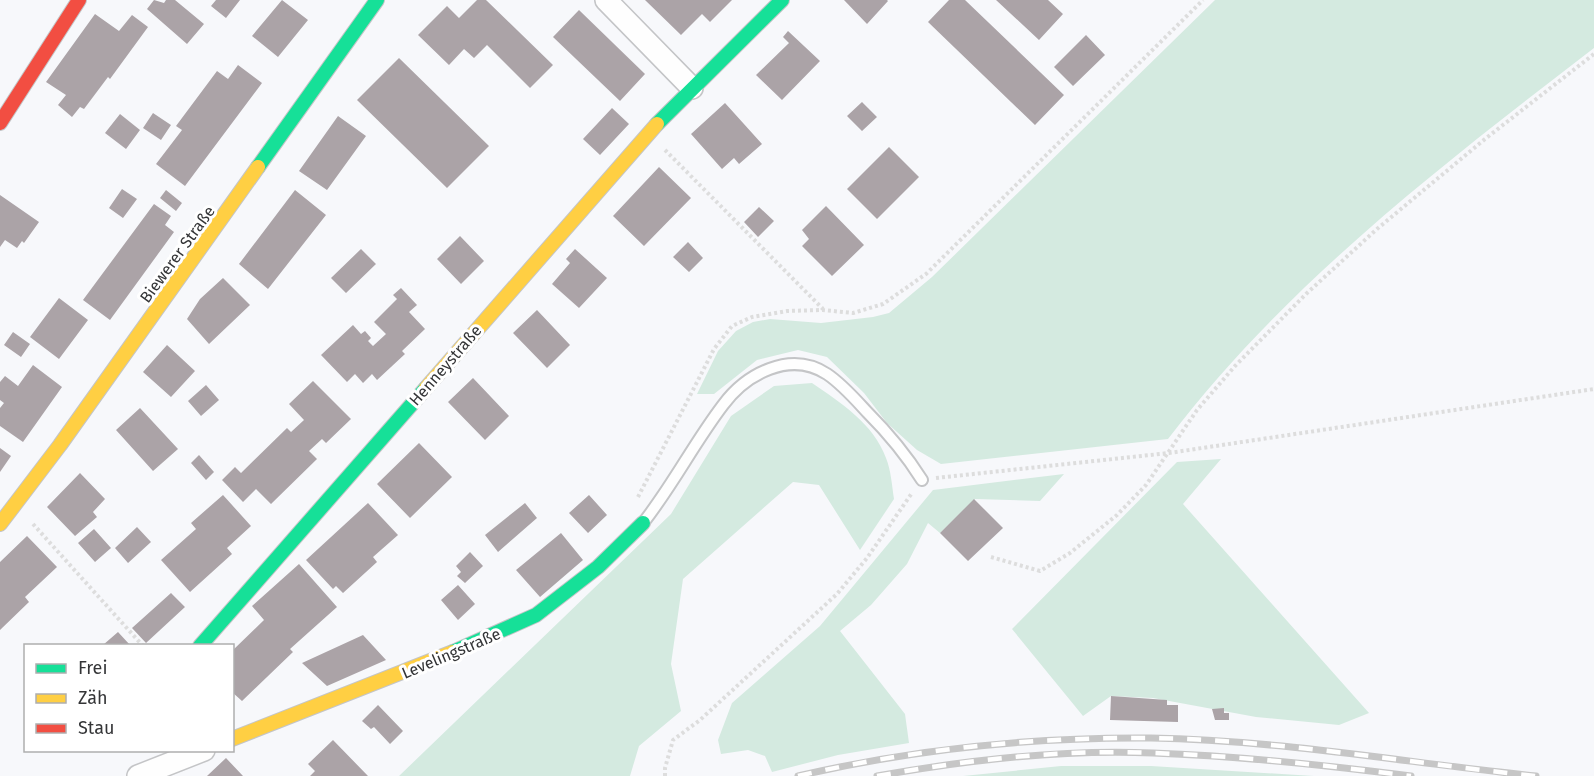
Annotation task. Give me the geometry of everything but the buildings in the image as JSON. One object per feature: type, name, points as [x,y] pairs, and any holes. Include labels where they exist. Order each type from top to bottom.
[{"type":"street","points":[[0,123],[79,0]]},
{"type":"street","name":"Biewerer Straße","points":[[0,524],[74,426],[377,0]]},
{"type":"street","points":[[606,0],[693,88]]},
{"type":"street","name":"Henneystraße","points":[[201,644],[648,133],[782,0]]},
{"type":"street","name":"Levelingstraße","points":[[234,738],[488,639],[536,615],[598,567],[643,523]]},
{"type":"street","points":[[147,766],[197,752]]},
{"type":"lane","points":[[643,523],[666,493],[723,404],[753,376],[782,365],[812,368],[826,373],[845,389],[902,448],[922,480]]},
{"type":"path","points":[[643,523],[636,511],[639,494],[714,349],[732,326],[752,317],[823,310],[853,313],[884,304],[926,274],[1203,0]]},
{"type":"path","points":[[991,557],[1040,570],[1070,553],[1117,515],[1146,485],[1197,410],[1235,366],[1306,294],[1404,206],[1594,54]]},
{"type":"path","points":[[648,133],[823,310]]},
{"type":"path","points":[[665,776],[673,740],[700,720],[837,594],[867,558],[922,480],[1169,453],[1594,389]]},
{"type":"path","points":[[29,520],[142,644]]},
{"type":"green space","points":[[1215,0],[1594,0],[1594,48],[1423,183],[1314,278],[1214,383],[1168,439],[941,464],[917,450],[887,423],[864,393],[827,357],[798,350],[757,360],[714,394],[697,394],[718,351],[736,331],[753,322],[770,319],[821,323],[889,313],[932,277]]},
{"type":"green space","points":[[812,383],[855,415],[873,434],[888,463],[894,499],[860,550],[819,485],[793,482],[683,579],[671,664],[681,711],[639,746],[630,776],[399,776],[671,514],[731,416],[774,386]]},
{"type":"green space","points":[[1221,459],[1183,504],[1369,713],[1339,725],[1256,717],[1153,698],[1111,696],[1083,716],[1012,629],[1177,462]]},
{"type":"green space","points":[[1064,474],[1040,501],[975,499],[940,533],[928,523],[907,564],[871,605],[840,631],[905,714],[909,743],[838,755],[772,772],[765,756],[748,750],[721,754],[718,740],[732,703],[820,626],[933,490]]},
{"type":"green space","points":[[1061,766],[1151,766],[1314,776],[963,776]]},
{"type":"railway","points":[[798,776],[885,759],[973,746],[1106,738],[1199,740],[1296,747],[1536,776]]},
{"type":"railway","points":[[877,776],[1014,757],[1118,752],[1250,759],[1411,776]]},
{"type":"traffic: fast","points":[[258,167],[377,0]]},
{"type":"traffic: fast","points":[[657,124],[782,0]]},
{"type":"traffic: fast","points":[[202,644],[426,388]]},
{"type":"traffic: fast","points":[[453,652],[536,615],[598,567],[643,523]]},
{"type":"traffic: slow","points":[[426,388],[657,124]]},
{"type":"traffic: slow","points":[[0,524],[60,445],[258,167]]},
{"type":"traffic: slow","points":[[234,738],[453,652]]},
{"type":"traffic: jam","points":[[0,123],[79,0]]}]
